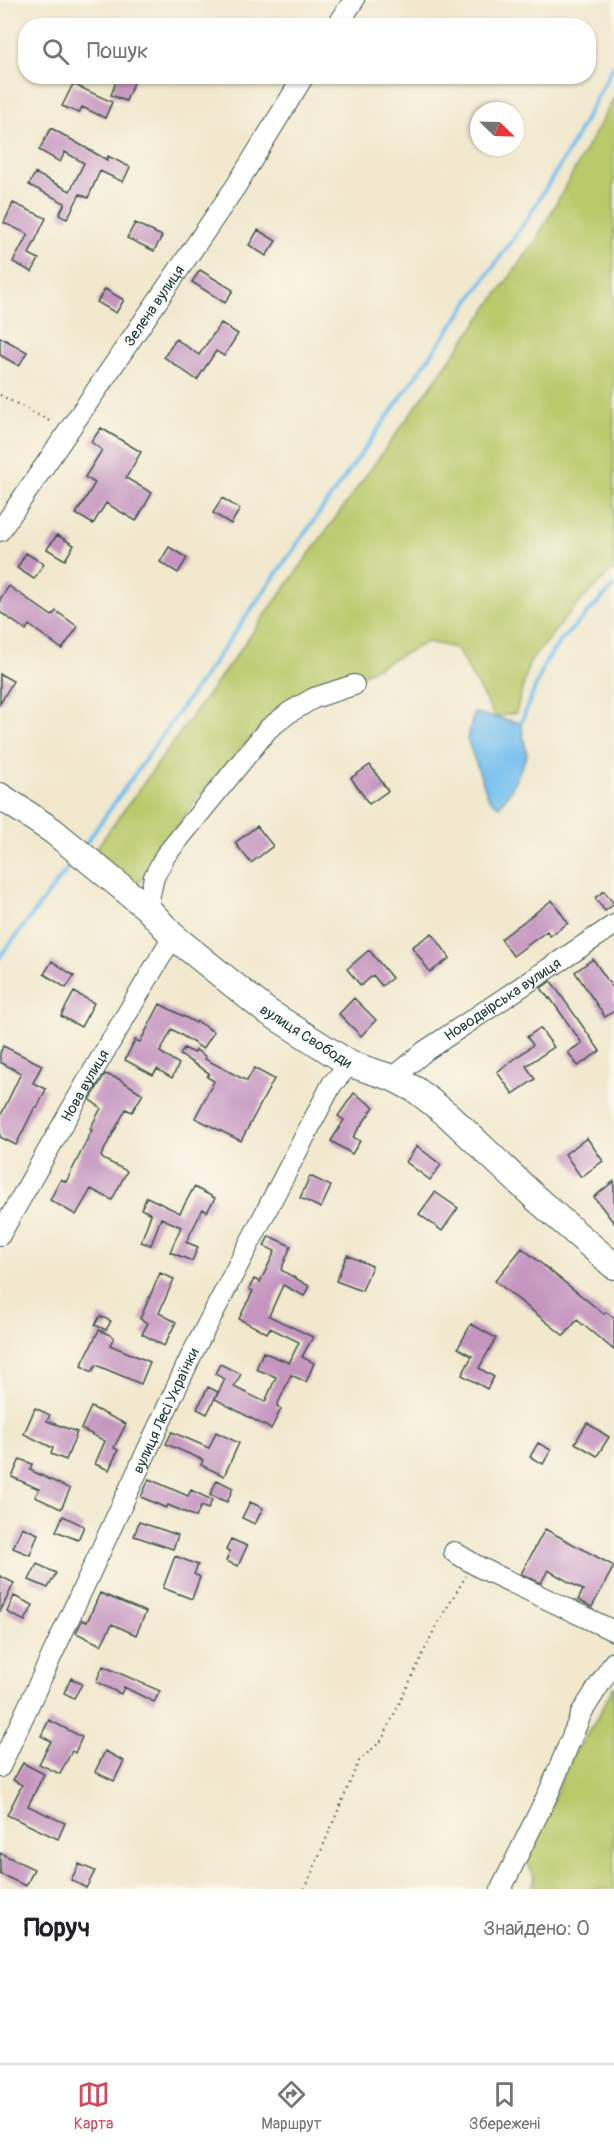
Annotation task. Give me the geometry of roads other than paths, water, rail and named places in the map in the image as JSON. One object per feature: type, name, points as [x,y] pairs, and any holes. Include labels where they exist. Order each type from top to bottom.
[{"type":"main road","name":"вулиця Свободи","points":[[0,796],[53,831],[147,908],[173,936],[265,1010],[350,1064],[393,1078],[416,1090],[448,1115],[540,1202],[614,1266]]},
{"type":"street","points":[[342,18],[354,0]]},
{"type":"street","name":"Зелена вулиця","points":[[0,531],[236,186],[299,84]]},
{"type":"street","points":[[147,908],[154,877],[165,856],[268,729],[290,712],[314,699],[354,685]]},
{"type":"street","name":"Новодвірська вулиця","points":[[393,1078],[425,1051],[614,925]]},
{"type":"street","name":"Нова вулиця","points":[[0,1235],[173,936]]},
{"type":"street","name":"вулиця Лесі Українки","points":[[0,1767],[192,1354],[332,1084],[350,1064]]},
{"type":"street","points":[[454,1552],[614,1631]]},
{"type":"street","points":[[501,1889],[550,1790],[582,1712],[614,1662]]},
{"type":"water","points":[[474,713],[521,723],[527,755],[511,790],[499,806],[489,799],[467,739]]},
{"type":"waterway","points":[[84,846],[525,222],[568,152],[614,65]]},
{"type":"waterway","points":[[521,723],[545,663],[560,641],[614,586]]},
{"type":"waterway","points":[[0,957],[74,860]]}]
